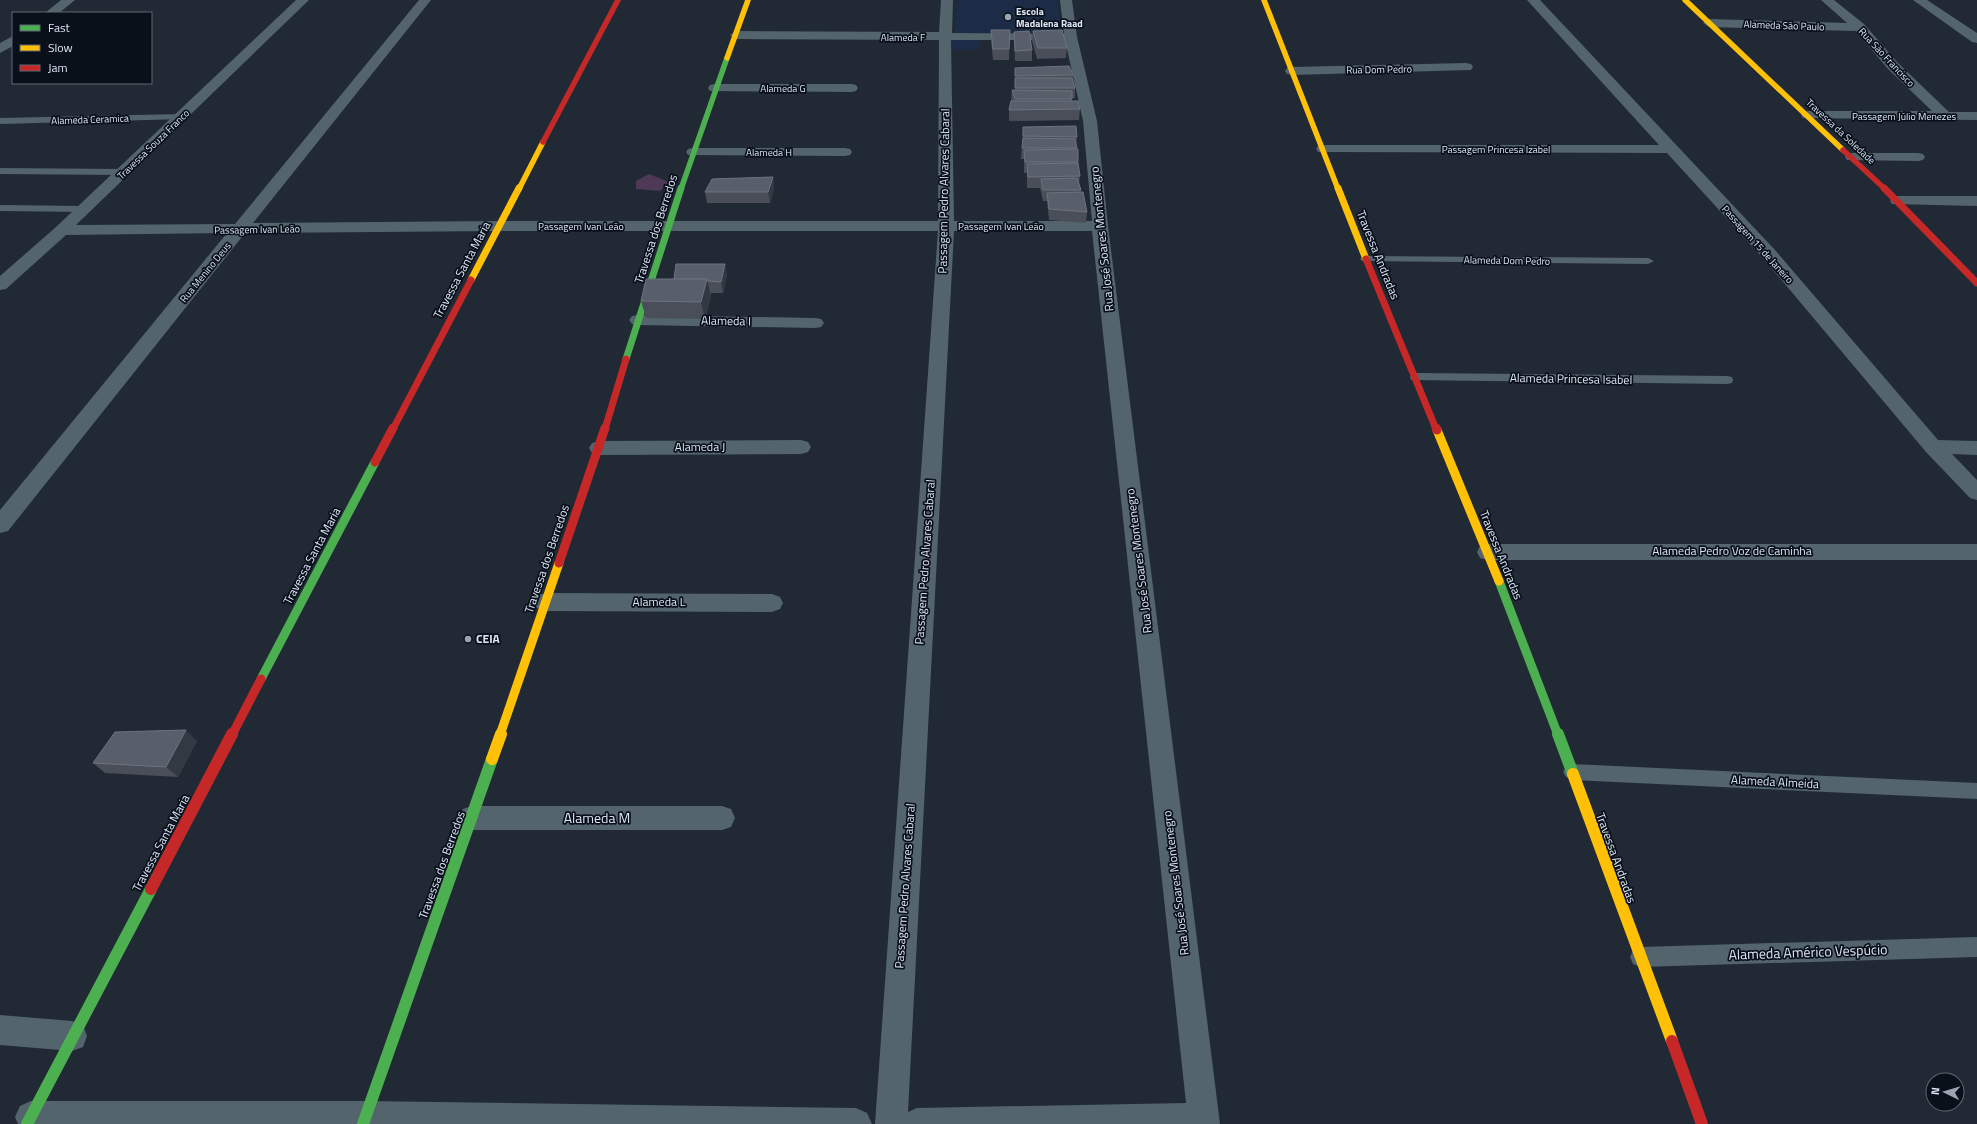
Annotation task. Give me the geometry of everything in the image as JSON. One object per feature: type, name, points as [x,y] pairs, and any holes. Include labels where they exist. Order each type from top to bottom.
[{"type":"street","points":[[52,12],[69,0]]},
{"type":"street","name":"Travessa Souza Franco","points":[[1,283],[84,210],[303,0]]},
{"type":"street","name":"Rua Menino Deus","points":[[0,525],[425,0]]},
{"type":"street","name":"Travessa Santa Maria","points":[[29,1120],[618,0]]},
{"type":"street","name":"Travessa dos Berredos","points":[[364,1121],[472,818],[544,602],[599,448],[638,320],[693,152],[748,0]]},
{"type":"street","name":"Passagem Pedro Alvares Cabaral","points":[[891,1124],[946,226],[944,37],[947,0]]},
{"type":"street","name":"Rua José Soares Montenegro","points":[[1066,0],[1071,37],[1090,121],[1100,226],[1204,1121]]},
{"type":"street","name":"Travessa Andradas","points":[[1264,0],[1366,259],[1488,552],[1572,772],[1702,1124]]},
{"type":"street","name":"Passagem 15 de Janeiro","points":[[1533,0],[1627,101],[1669,149],[1768,254],[1933,447],[1977,493]]},
{"type":"street","name":"Travessa da Soledade","points":[[1685,0],[1898,201],[1977,284]]},
{"type":"street","name":"Rua São Francisco","points":[[1827,0],[1860,27],[1893,66],[1945,116]]},
{"type":"street","points":[[1919,0],[1977,39]]},
{"type":"street","name":"Alameda São Paulo","points":[[1709,23],[1860,27]]},
{"type":"street","name":"Alameda F","points":[[736,35],[1071,37]]},
{"type":"street","points":[[0,50],[12,41]]},
{"type":"street","name":"Rua Dom Pedro","points":[[1292,71],[1466,67]]},
{"type":"street","name":"Alameda G","points":[[715,88],[851,88]]},
{"type":"street","name":"Passagem Júlio Menezes","points":[[1808,115],[1977,116]]},
{"type":"street","name":"Passagem Princesa Izabel","points":[[1323,149],[1669,149]]},
{"type":"street","name":"Alameda H","points":[[693,152],[846,152]]},
{"type":"street","points":[[1852,157],[1918,157]]},
{"type":"street","points":[[1898,201],[1977,201]]},
{"type":"street","name":"Passagem Ivan Leão","points":[[62,230],[499,226],[1100,226]]},
{"type":"street","name":"Alameda I","points":[[638,320],[815,323]]},
{"type":"street","name":"Alameda J","points":[[599,448],[801,447]]},
{"type":"street","points":[[1933,447],[1977,448]]},
{"type":"street","name":"Alameda Pedro Voz de Caminha","points":[[1488,552],[1977,552]]},
{"type":"street","name":"Alameda L","points":[[544,602],[772,603]]},
{"type":"street","name":"Alameda M","points":[[472,818],[722,818]]},
{"type":"street","points":[[0,1030],[72,1036]]},
{"type":"street","points":[[29,1120],[856,1124]]},
{"type":"street","points":[[916,1124],[1204,1121]]},
{"type":"lane","name":"Alameda Ceramica","points":[[0,121],[181,117]]},
{"type":"lane","points":[[0,171],[123,172]]},
{"type":"lane","points":[[0,208],[84,210]]},
{"type":"lane","name":"Alameda Dom Pedro","points":[[1366,259],[1648,261]]},
{"type":"lane","name":"Alameda Princesa Isabel","points":[[1416,377],[1727,380]]},
{"type":"lane","name":"Alameda Almeida","points":[[1572,772],[1977,791]]},
{"type":"lane","name":"Alameda Américo Vespúcio","points":[[1640,957],[1977,947]]},
{"type":"shaded area","name":"Escola Madalena Raad","points":[[957,0],[1057,0],[1061,35],[955,33]]},
{"type":"shaded area","points":[[950,39],[980,39],[978,50],[950,50]]},
{"type":"shaded area","points":[[649,174],[669,182],[660,191],[636,189],[636,181]]},
{"type":"building","points":[[991,30],[1010,30],[1009,49],[993,49]]},
{"type":"building","points":[[1062,30],[1067,48],[1038,48],[1033,31]]},
{"type":"building","points":[[1029,31],[1032,50],[1015,51],[1014,32]]},
{"type":"building","points":[[1069,66],[1073,75],[1015,76],[1015,68]]},
{"type":"building","points":[[1015,78],[1072,78],[1075,88],[1015,88]]},
{"type":"building","points":[[1012,90],[1072,91],[1072,99],[1015,99]]},
{"type":"building","points":[[1011,101],[1078,101],[1080,109],[1009,110]]},
{"type":"building","points":[[1076,126],[1077,137],[1023,136],[1023,127]]},
{"type":"building","points":[[1023,138],[1075,139],[1077,148],[1022,148]]},
{"type":"building","points":[[1078,149],[1078,162],[1025,162],[1024,150]]},
{"type":"building","points":[[1078,163],[1080,176],[1028,177],[1027,164]]},
{"type":"building","points":[[773,177],[768,192],[705,192],[712,179]]},
{"type":"building","points":[[1077,178],[1081,190],[1043,190],[1041,179]]},
{"type":"building","points":[[1083,192],[1087,212],[1049,209],[1047,193]]},
{"type":"building","points":[[676,264],[725,264],[721,282],[708,281],[707,279],[674,279]]},
{"type":"building","points":[[646,279],[707,279],[701,302],[641,301]]},
{"type":"building","points":[[186,730],[166,767],[93,763],[115,732]]},
{"type":"traffic: fast","points":[[626,359],[693,152],[727,58]]},
{"type":"traffic: fast","points":[[261,679],[375,462]]},
{"type":"traffic: fast","points":[[1499,581],[1573,774]]},
{"type":"traffic: fast","points":[[363,1124],[492,759]]},
{"type":"traffic: fast","points":[[27,1124],[151,889]]},
{"type":"traffic: slow","points":[[727,58],[748,0]]},
{"type":"traffic: slow","points":[[1264,0],[1366,259]]},
{"type":"traffic: slow","points":[[1685,0],[1843,150]]},
{"type":"traffic: slow","points":[[471,280],[543,142]]},
{"type":"traffic: slow","points":[[1437,430],[1499,581]]},
{"type":"traffic: slow","points":[[492,759],[559,563]]},
{"type":"traffic: slow","points":[[1573,774],[1672,1041]]},
{"type":"traffic: jam","points":[[543,142],[618,0]]},
{"type":"traffic: jam","points":[[1843,150],[1898,201],[1977,283]]},
{"type":"traffic: jam","points":[[1366,259],[1437,430]]},
{"type":"traffic: jam","points":[[375,462],[471,280]]},
{"type":"traffic: jam","points":[[559,563],[599,448],[626,359]]},
{"type":"traffic: jam","points":[[151,889],[261,679]]},
{"type":"traffic: jam","points":[[1672,1041],[1702,1124]]},
{"type":"place","name":"Escola Madalena Raad","points":[[1008,17]]},
{"type":"place","name":"CEIA","points":[[468,639]]}]
